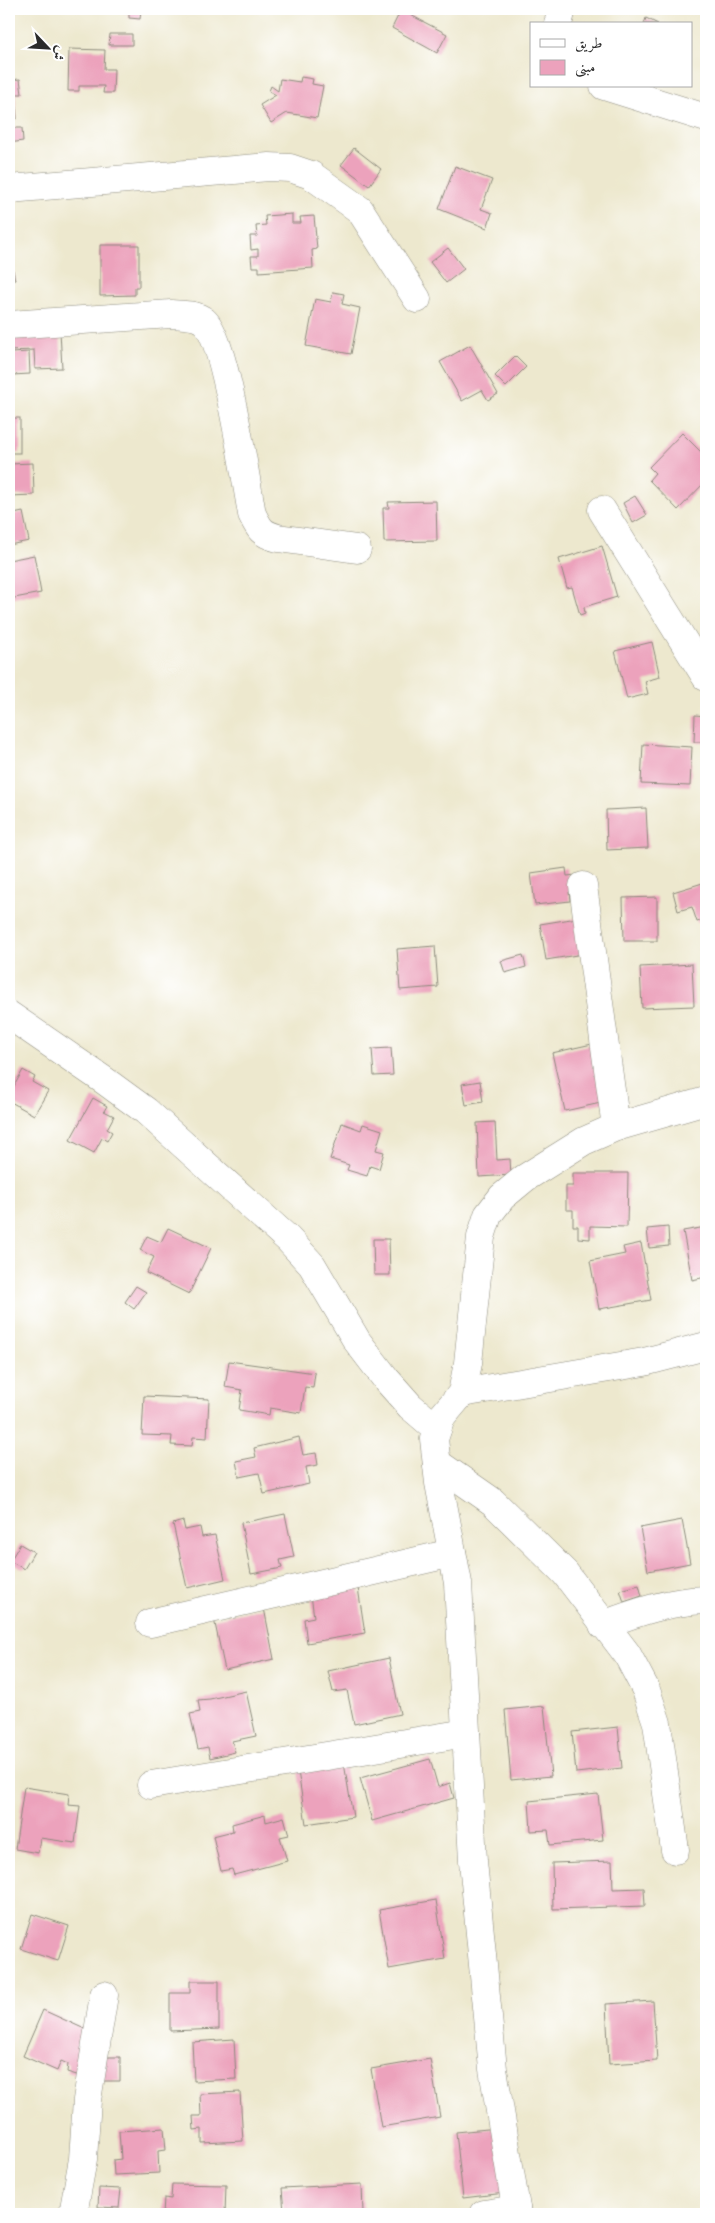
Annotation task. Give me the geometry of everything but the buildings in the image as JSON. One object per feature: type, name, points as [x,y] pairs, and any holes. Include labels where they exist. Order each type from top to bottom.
[{"type":"street","points":[[559,22],[562,9]]},
{"type":"street","points":[[610,88],[706,118]]},
{"type":"street","points":[[9,189],[269,166],[290,168],[312,175],[360,210],[417,299]]},
{"type":"street","points":[[9,325],[171,314],[188,315],[204,321],[213,332],[222,359],[252,514],[258,527],[266,535],[278,538],[357,549]]},
{"type":"street","points":[[602,510],[706,677]]},
{"type":"street","points":[[584,886],[616,1126]]},
{"type":"street","points":[[9,1015],[105,1081],[146,1112],[288,1239],[312,1265],[357,1341],[386,1379],[410,1406],[437,1430]]},
{"type":"street","points":[[484,2214],[516,2212],[494,2069],[473,1861],[458,1583],[434,1439],[441,1418],[462,1393],[468,1362],[481,1236],[488,1215],[502,1197],[525,1178],[584,1141],[616,1126],[706,1101]]},
{"type":"street","points":[[462,1393],[644,1362],[706,1346]]},
{"type":"street","points":[[437,1464],[493,1502],[565,1573],[626,1654],[649,1698],[657,1724],[675,1850]]},
{"type":"street","points":[[150,1623],[452,1554]]},
{"type":"street","points":[[604,1625],[642,1610],[688,1600],[706,1600]]},
{"type":"street","points":[[150,1785],[466,1733]]},
{"type":"street","points":[[73,2214],[83,2160],[87,2100],[104,1995]]}]
